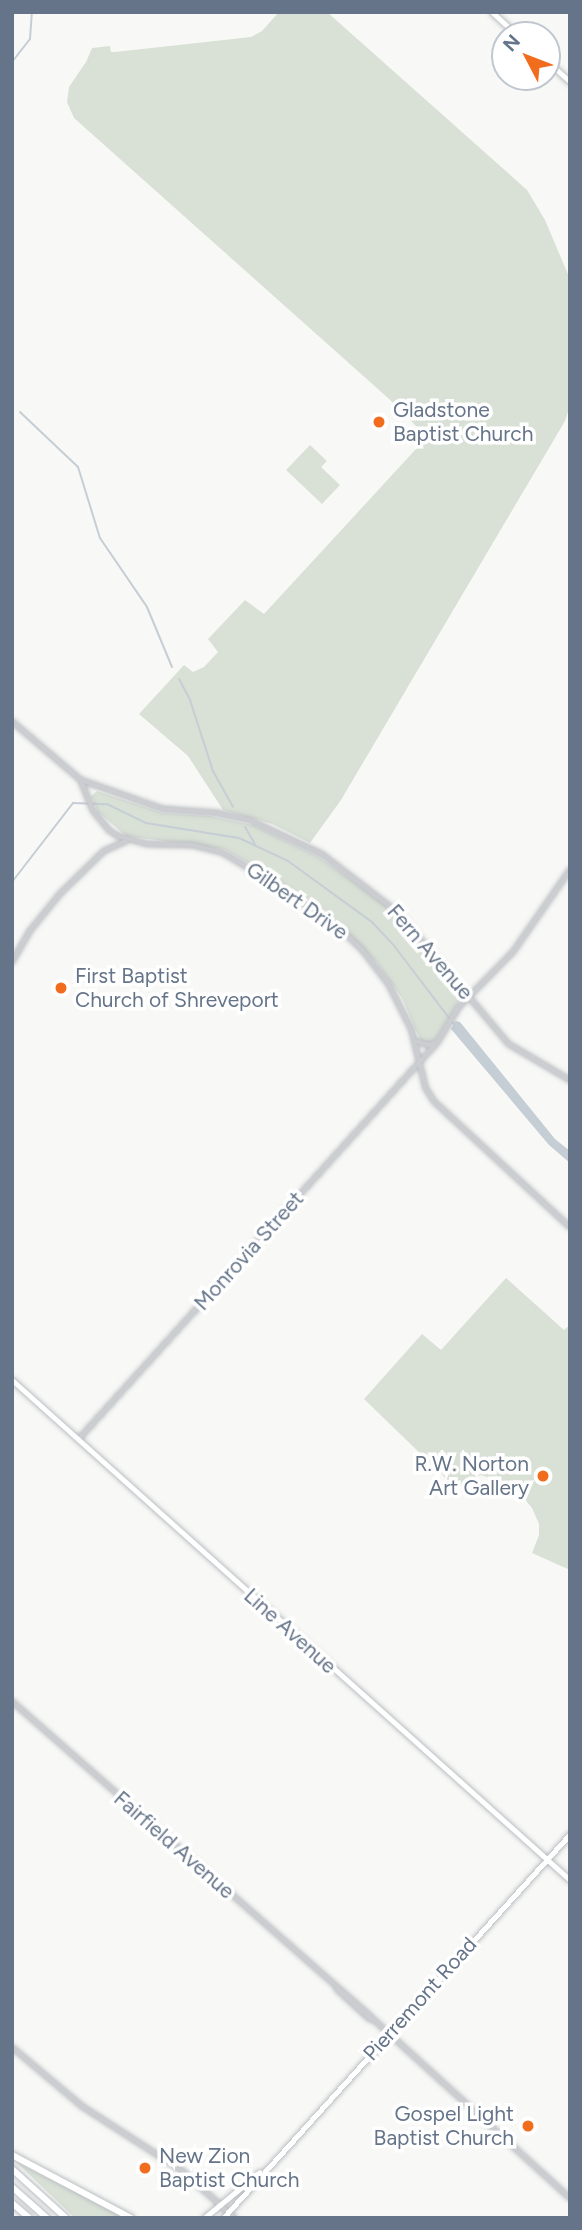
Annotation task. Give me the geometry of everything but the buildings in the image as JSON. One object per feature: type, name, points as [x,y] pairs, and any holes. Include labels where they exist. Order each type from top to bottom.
[{"type":"highway","points":[[12,2155],[131,2218]]},
{"type":"highway","points":[[12,2169],[66,2218]]},
{"type":"highway","points":[[12,2187],[47,2218]]},
{"type":"highway","points":[[12,2203],[29,2218]]},
{"type":"main road","name":"Line Avenue","points":[[12,1380],[570,1880]]},
{"type":"main road","name":"Pierremont Road","points":[[223,2218],[570,1834]]},
{"type":"main road","name":"Pierremont Road","points":[[204,2218],[222,2206],[271,2163]]},
{"type":"street","points":[[12,721],[81,780],[91,805],[108,830],[128,840]]},
{"type":"street","name":"Fern Avenue","points":[[81,780],[163,809],[217,813],[250,820],[311,848],[391,905],[514,1048],[570,1080]]},
{"type":"street","points":[[12,962],[29,932],[60,894],[104,851],[128,840]]},
{"type":"street","name":"Gilbert Drive","points":[[128,840],[156,846],[199,846],[222,852],[260,873],[331,921],[362,949],[389,984],[415,1040],[426,1088],[434,1101],[570,1227]]},
{"type":"street","name":"Monrovia Street","points":[[78,1440],[437,1043],[457,1010],[513,953],[570,870]]},
{"type":"street","points":[[415,1040],[429,1045],[437,1043]]},
{"type":"street","name":"Fairfield Avenue","points":[[12,1701],[570,2198]]},
{"type":"street","points":[[12,2047],[82,2106],[175,2165],[235,2218]]},
{"type":"shaded area","points":[[279,12],[327,12],[527,190],[545,220],[570,279],[570,406],[565,421],[341,800],[310,843],[272,824],[223,810],[188,756],[139,714],[184,665],[193,672],[204,667],[218,652],[208,639],[245,600],[264,614],[427,437],[388,398],[74,118],[67,102],[69,87],[92,48],[110,46],[111,52],[115,52],[251,37],[262,31]]},
{"type":"shaded area","points":[[310,445],[327,461],[321,467],[340,485],[322,504],[286,470]]},
{"type":"shaded area","points":[[97,791],[163,813],[210,816],[253,825],[319,857],[383,903],[459,991],[459,1001],[436,1039],[428,1044],[421,1042],[402,998],[377,963],[334,920],[287,886],[224,849],[126,836],[98,812],[91,796]]},
{"type":"shaded area","points":[[455,1021],[460,1022],[555,1139],[570,1151],[570,1163],[549,1145],[451,1029]]},
{"type":"shaded area","points":[[506,1278],[564,1330],[570,1325],[570,1570],[532,1553],[539,1535],[539,1524],[532,1508],[519,1492],[502,1481],[480,1475],[458,1490],[364,1399],[422,1334],[441,1350]]},
{"type":"shaded area","points":[[15,2161],[39,2174],[127,2218],[75,2218]]},
{"type":"waterway","points":[[12,62],[30,39],[32,12]]},
{"type":"waterway","points":[[20,412],[78,467],[100,538],[147,607],[172,667]]},
{"type":"waterway","points":[[179,679],[190,700],[213,771],[233,807]]},
{"type":"waterway","points":[[12,882],[73,803],[107,804],[146,823],[239,838],[288,861],[372,922],[395,947],[453,1023]]},
{"type":"waterway","points":[[245,827],[255,844]]},
{"type":"place","name":"Gladstone Baptist Church","points":[[379,422]]},
{"type":"place","name":"First Baptist Church of Shreveport","points":[[61,988]]},
{"type":"place","name":"R.W. Norton Art Gallery","points":[[543,1476]]},
{"type":"place","name":"Gospel Light Baptist Church","points":[[528,2126]]},
{"type":"place","name":"New Zion Baptist Church","points":[[145,2168]]}]
